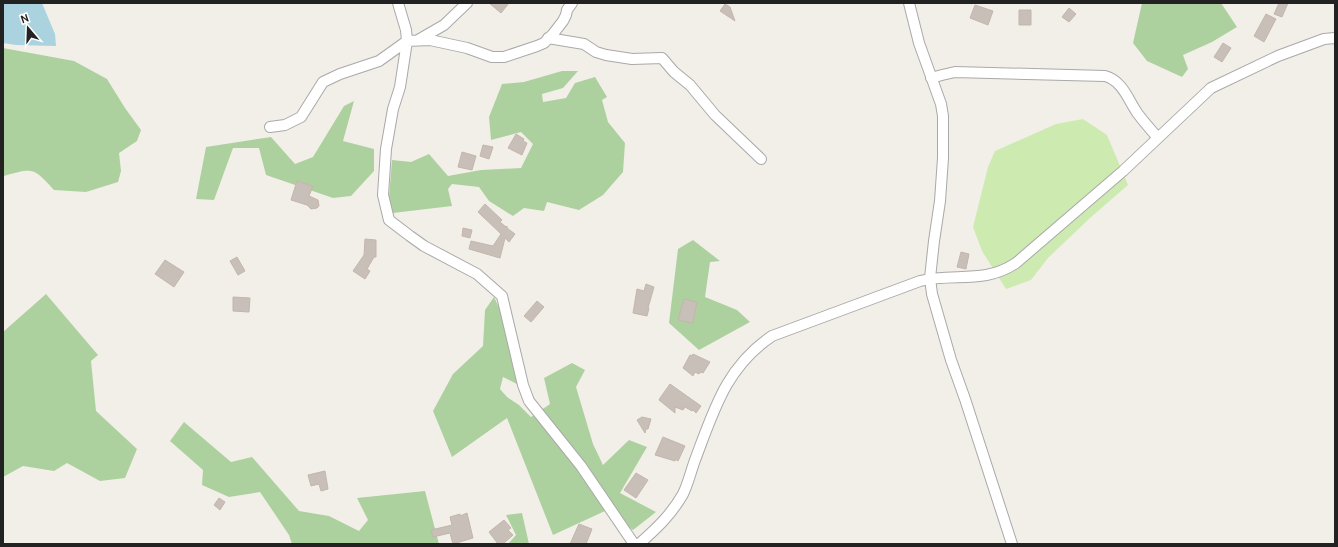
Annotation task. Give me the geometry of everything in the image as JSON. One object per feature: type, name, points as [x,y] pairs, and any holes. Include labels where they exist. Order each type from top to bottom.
[{"type":"street","points":[[398,3],[406,30],[412,41],[393,109],[386,149],[383,195],[389,220],[424,246],[477,274],[502,296],[523,385],[529,401],[581,466],[634,544]]},
{"type":"street","points":[[270,127],[285,125],[301,117],[323,82],[340,74],[379,61],[412,41],[444,25],[467,3]]},
{"type":"street","points":[[412,41],[430,40],[467,48],[492,57],[504,57],[544,43],[553,34],[563,20],[572,3]]},
{"type":"street","points":[[909,3],[919,43],[942,109],[944,123],[940,201],[930,278],[934,304],[950,360],[965,398],[1012,544]]},
{"type":"street","points":[[548,38],[584,44],[596,52],[606,56],[632,59],[662,58],[674,72],[690,85],[715,115],[761,159]]},
{"type":"street","points":[[639,544],[663,522],[683,493],[717,401],[736,371],[758,345],[772,336],[920,281],[930,278],[985,276],[1006,270],[1123,171],[1205,92],[1217,84],[1285,54],[1324,39],[1335,38]]},
{"type":"street","points":[[931,78],[955,72],[1105,76],[1113,80],[1122,88],[1137,113],[1158,138]]},
{"type":"green space","points":[[1142,3],[1221,3],[1237,27],[1212,42],[1183,55],[1188,69],[1182,77],[1147,61],[1133,43]]},
{"type":"green space","points":[[3,48],[74,61],[107,79],[141,130],[137,141],[119,153],[121,171],[118,182],[86,192],[54,190],[37,173],[32,171],[4,176],[3,178]]},
{"type":"green space","points":[[562,71],[578,71],[563,88],[542,94],[543,102],[566,98],[575,83],[595,77],[607,97],[602,100],[608,122],[625,143],[623,172],[603,195],[579,210],[547,202],[544,211],[524,208],[513,216],[489,201],[479,187],[452,184],[448,189],[452,206],[393,213],[389,198],[392,160],[411,162],[429,154],[448,176],[481,170],[521,168],[533,144],[521,132],[491,140],[489,117],[502,84],[524,82]]},
{"type":"green space","points":[[354,101],[343,141],[374,149],[374,171],[351,196],[333,198],[266,175],[259,148],[233,148],[214,200],[196,199],[206,147],[271,137],[295,164],[313,157],[344,106]]},
{"type":"green space","points":[[1083,119],[1107,135],[1128,185],[1090,218],[1048,258],[1031,280],[1006,289],[982,251],[973,227],[988,167],[995,151],[1056,124]]},
{"type":"green space","points":[[693,240],[720,261],[710,262],[705,297],[737,310],[750,322],[699,350],[669,323],[678,249]]},
{"type":"green space","points":[[46,294],[98,355],[91,361],[96,411],[137,449],[125,478],[100,481],[67,463],[54,471],[23,466],[3,477],[3,332]]},
{"type":"green space","points":[[494,297],[511,333],[517,384],[503,377],[500,389],[507,397],[519,405],[531,417],[550,404],[544,378],[572,363],[585,370],[576,387],[593,444],[603,465],[629,440],[647,447],[620,493],[656,512],[633,530],[605,511],[553,535],[507,418],[452,457],[433,411],[453,374],[483,346],[485,310]]},
{"type":"green space","points":[[184,422],[231,462],[252,457],[299,511],[329,516],[359,531],[368,520],[357,498],[425,491],[439,544],[292,544],[289,535],[260,492],[229,497],[202,485],[203,470],[170,441]]},
{"type":"green space","points":[[522,513],[529,544],[508,544],[516,535],[506,515]]},
{"type":"water","points":[[3,3],[42,3],[55,34],[56,46],[16,45],[3,43]]},
{"type":"building","points":[[489,3],[509,3],[501,13]]},
{"type":"building","points":[[1279,3],[1288,3],[1282,17],[1274,14]]},
{"type":"building","points":[[725,4],[730,7],[735,21],[720,11]]},
{"type":"building","points":[[975,5],[993,11],[988,25],[970,18]]},
{"type":"building","points":[[1069,8],[1076,14],[1069,22],[1062,17]]},
{"type":"building","points":[[1019,10],[1031,10],[1031,25],[1019,25]]},
{"type":"building","points":[[1266,14],[1276,19],[1264,42],[1254,36]]},
{"type":"building","points":[[1223,43],[1231,48],[1222,62],[1214,57]]},
{"type":"building","points":[[516,134],[527,143],[522,155],[508,148]]},
{"type":"building","points":[[483,145],[493,147],[489,159],[480,156]]},
{"type":"building","points":[[462,152],[476,156],[472,170],[458,167]]},
{"type":"building","points":[[297,181],[313,186],[309,196],[318,200],[319,206],[317,208],[311,209],[307,205],[291,200]]},
{"type":"building","points":[[485,204],[502,220],[500,222],[506,227],[507,226],[507,228],[515,234],[509,242],[505,238],[500,258],[469,249],[471,241],[493,246],[501,234],[478,212]]},
{"type":"building","points":[[463,228],[472,230],[470,238],[462,236]]},
{"type":"building","points":[[365,239],[376,240],[376,257],[374,257],[367,269],[370,271],[365,279],[353,271],[364,255]]},
{"type":"building","points":[[961,252],[969,254],[966,269],[957,267]]},
{"type":"building","points":[[237,257],[245,271],[238,275],[230,261]]},
{"type":"building","points":[[165,260],[184,272],[174,287],[155,274]]},
{"type":"building","points":[[646,284],[654,287],[647,316],[633,313],[637,289],[644,291]]},
{"type":"building","points":[[233,297],[250,298],[249,312],[233,311]]},
{"type":"building","points":[[684,299],[697,302],[693,323],[678,320]]},
{"type":"building","points":[[537,301],[544,307],[531,322],[524,316]]},
{"type":"building","points":[[693,354],[710,362],[703,373],[701,372],[699,374],[695,372],[693,376],[683,368],[690,355],[692,356]]},
{"type":"building","points":[[670,384],[701,406],[696,413],[685,407],[683,410],[675,407],[675,413],[659,400]]},
{"type":"building","points":[[642,417],[651,419],[645,433],[637,420]]},
{"type":"building","points":[[663,437],[685,446],[678,461],[655,455]]},
{"type":"building","points":[[325,471],[328,489],[321,491],[319,484],[311,486],[308,475]]},
{"type":"building","points":[[636,473],[648,480],[636,498],[624,490]]},
{"type":"building","points":[[219,498],[225,502],[220,510],[214,505]]},
{"type":"building","points":[[467,513],[473,538],[453,544],[450,533],[433,537],[431,530],[452,525],[450,517],[460,514],[460,516]]},
{"type":"building","points":[[504,520],[511,528],[508,530],[513,535],[503,544],[498,544],[489,532]]},
{"type":"building","points":[[579,524],[592,529],[586,544],[570,544]]}]
